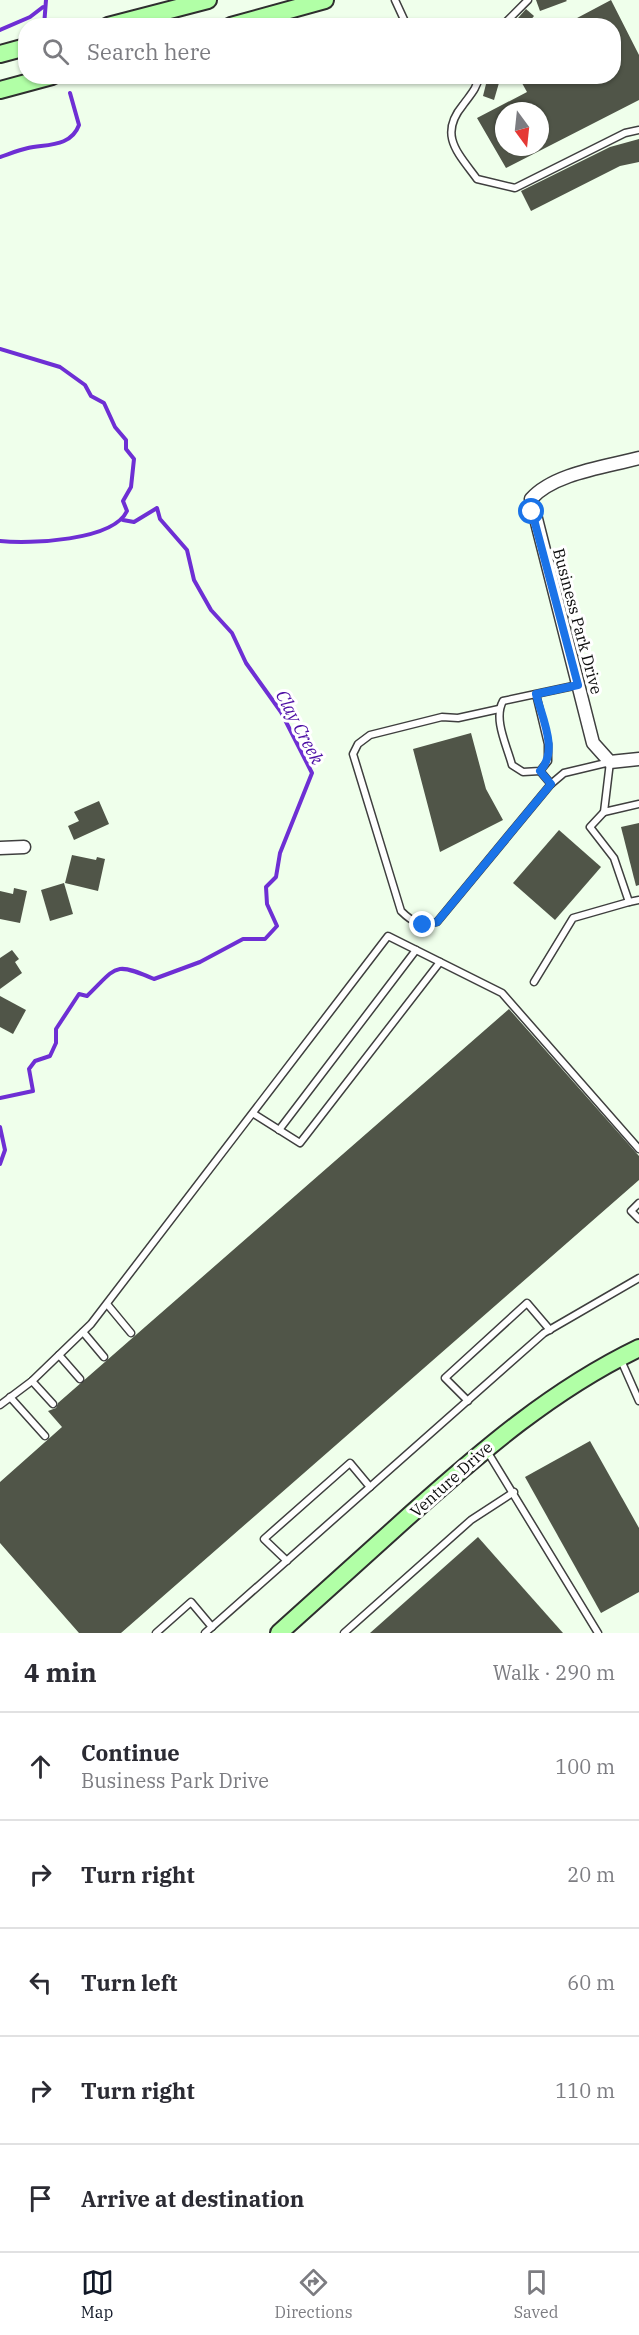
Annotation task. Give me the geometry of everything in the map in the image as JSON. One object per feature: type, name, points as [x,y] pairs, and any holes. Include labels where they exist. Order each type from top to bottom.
[{"type":"street","points":[[139,18],[208,0]]},
{"type":"street","points":[[260,18],[325,0]]},
{"type":"street","points":[[0,54],[18,49]]},
{"type":"street","points":[[0,90],[22,84]]},
{"type":"street","name":"Business Park Drive","points":[[610,762],[593,743],[531,499],[541,487],[555,481],[639,458]]},
{"type":"street","points":[[610,762],[639,759]]},
{"type":"street","points":[[0,848],[24,847]]},
{"type":"street","name":"Venture Drive","points":[[279,1633],[485,1448],[563,1389],[639,1348]]},
{"type":"lane","points":[[395,0],[403,18]]},
{"type":"lane","points":[[509,18],[528,0]]},
{"type":"lane","points":[[478,84],[453,116],[452,144],[477,179],[514,188],[624,133],[639,130]]},
{"type":"lane","points":[[536,694],[550,751],[548,761],[540,771],[523,772],[512,765],[499,709],[503,701],[578,685]]},
{"type":"lane","points":[[499,709],[458,718],[442,717],[370,735],[358,744],[353,754],[401,911],[423,925],[437,922],[551,784],[564,773],[610,762],[604,812]]},
{"type":"lane","points":[[540,771],[551,784]]},
{"type":"lane","points":[[629,902],[614,858],[590,827],[604,812],[639,804]]},
{"type":"lane","points":[[534,982],[573,918],[639,900]]},
{"type":"lane","points":[[0,1405],[32,1381],[83,1332],[107,1304],[388,936],[502,993],[639,1149]]},
{"type":"lane","points":[[279,1130],[416,950]]},
{"type":"lane","points":[[254,1114],[300,1143],[440,962]]},
{"type":"lane","points":[[639,1203],[631,1211],[639,1219]]},
{"type":"lane","points":[[205,1633],[550,1330],[639,1278]]},
{"type":"lane","points":[[468,1401],[445,1378],[527,1303],[550,1330]]},
{"type":"lane","points":[[107,1304],[131,1333]]},
{"type":"lane","points":[[83,1332],[104,1357]]},
{"type":"lane","points":[[59,1355],[80,1379]]},
{"type":"lane","points":[[620,1357],[636,1389],[639,1401]]},
{"type":"lane","points":[[32,1381],[53,1404]]},
{"type":"lane","points":[[10,1397],[45,1436]]},
{"type":"lane","points":[[485,1448],[514,1492],[598,1633]]},
{"type":"lane","points":[[287,1561],[264,1539],[350,1463],[370,1487]]},
{"type":"lane","points":[[344,1633],[471,1520],[514,1492]]},
{"type":"lane","points":[[156,1633],[190,1602],[212,1627]]},
{"type":"building","points":[[536,0],[566,0],[567,1],[540,11]]},
{"type":"building","points":[[611,0],[620,18],[577,18]]},
{"type":"building","points":[[526,9],[534,16],[532,18],[518,18]]},
{"type":"building","points":[[621,20],[639,55],[639,100],[549,146],[549,102],[508,102],[527,92],[522,84],[621,84]]},
{"type":"building","points":[[486,84],[499,84],[494,100],[483,96]]},
{"type":"building","points":[[495,109],[495,149],[477,118]]},
{"type":"building","points":[[639,139],[639,162],[620,166],[531,211],[521,191],[610,147]]},
{"type":"building","points":[[499,156],[529,156],[506,168]]},
{"type":"building","points":[[471,733],[486,789],[503,820],[440,852],[413,749]]},
{"type":"building","points":[[99,801],[109,824],[74,840],[68,826],[79,821],[74,812]]},
{"type":"building","points":[[639,823],[639,885],[636,886],[621,827]]},
{"type":"building","points":[[559,830],[601,867],[555,920],[513,883]]},
{"type":"building","points":[[72,855],[96,860],[97,857],[105,859],[98,891],[65,883]]},
{"type":"building","points":[[64,883],[73,914],[50,921],[41,890]]},
{"type":"building","points":[[14,888],[27,891],[20,923],[0,919],[0,891],[13,894]]},
{"type":"building","points":[[12,950],[19,959],[15,962],[22,973],[0,989],[0,958]]},
{"type":"building","points":[[0,996],[26,1010],[13,1034],[0,1027]]},
{"type":"building","points":[[509,1009],[639,1156],[639,1180],[121,1633],[79,1633],[0,1543],[0,1482],[62,1427],[48,1411],[56,1408],[58,1403]]},
{"type":"building","points":[[590,1441],[639,1528],[639,1592],[601,1613],[525,1477]]},
{"type":"building","points":[[478,1537],[563,1633],[370,1633]]},
{"type":"waterway","points":[[45,18],[46,0]]},
{"type":"waterway","points":[[28,18],[43,7]]},
{"type":"waterway","points":[[0,30],[18,22]]},
{"type":"waterway","points":[[0,157],[28,148],[58,143],[70,137],[79,125],[70,93]]},
{"type":"waterway","points":[[0,349],[60,367],[85,385],[91,396],[104,403],[115,427],[126,440],[126,449],[134,459],[131,487],[123,501],[127,511],[119,521],[105,529],[70,538],[31,542],[0,541]]},
{"type":"waterway","name":"Clay Creek","points":[[0,1098],[33,1091],[29,1069],[35,1061],[50,1056],[56,1043],[56,1029],[79,994],[87,996],[111,973],[123,969],[154,979],[200,962],[243,939],[265,939],[277,926],[267,904],[266,887],[276,877],[280,853],[312,773],[281,712],[246,663],[232,633],[211,610],[194,580],[187,550],[160,519],[157,508],[134,522],[123,520]]},
{"type":"waterway","name":"Clay Creek","points":[[0,1127],[5,1150],[0,1164]]},
{"type":"route","points":[[423,925],[437,922],[551,784],[540,771],[548,761],[550,751],[536,694],[578,685],[532,512]]}]
